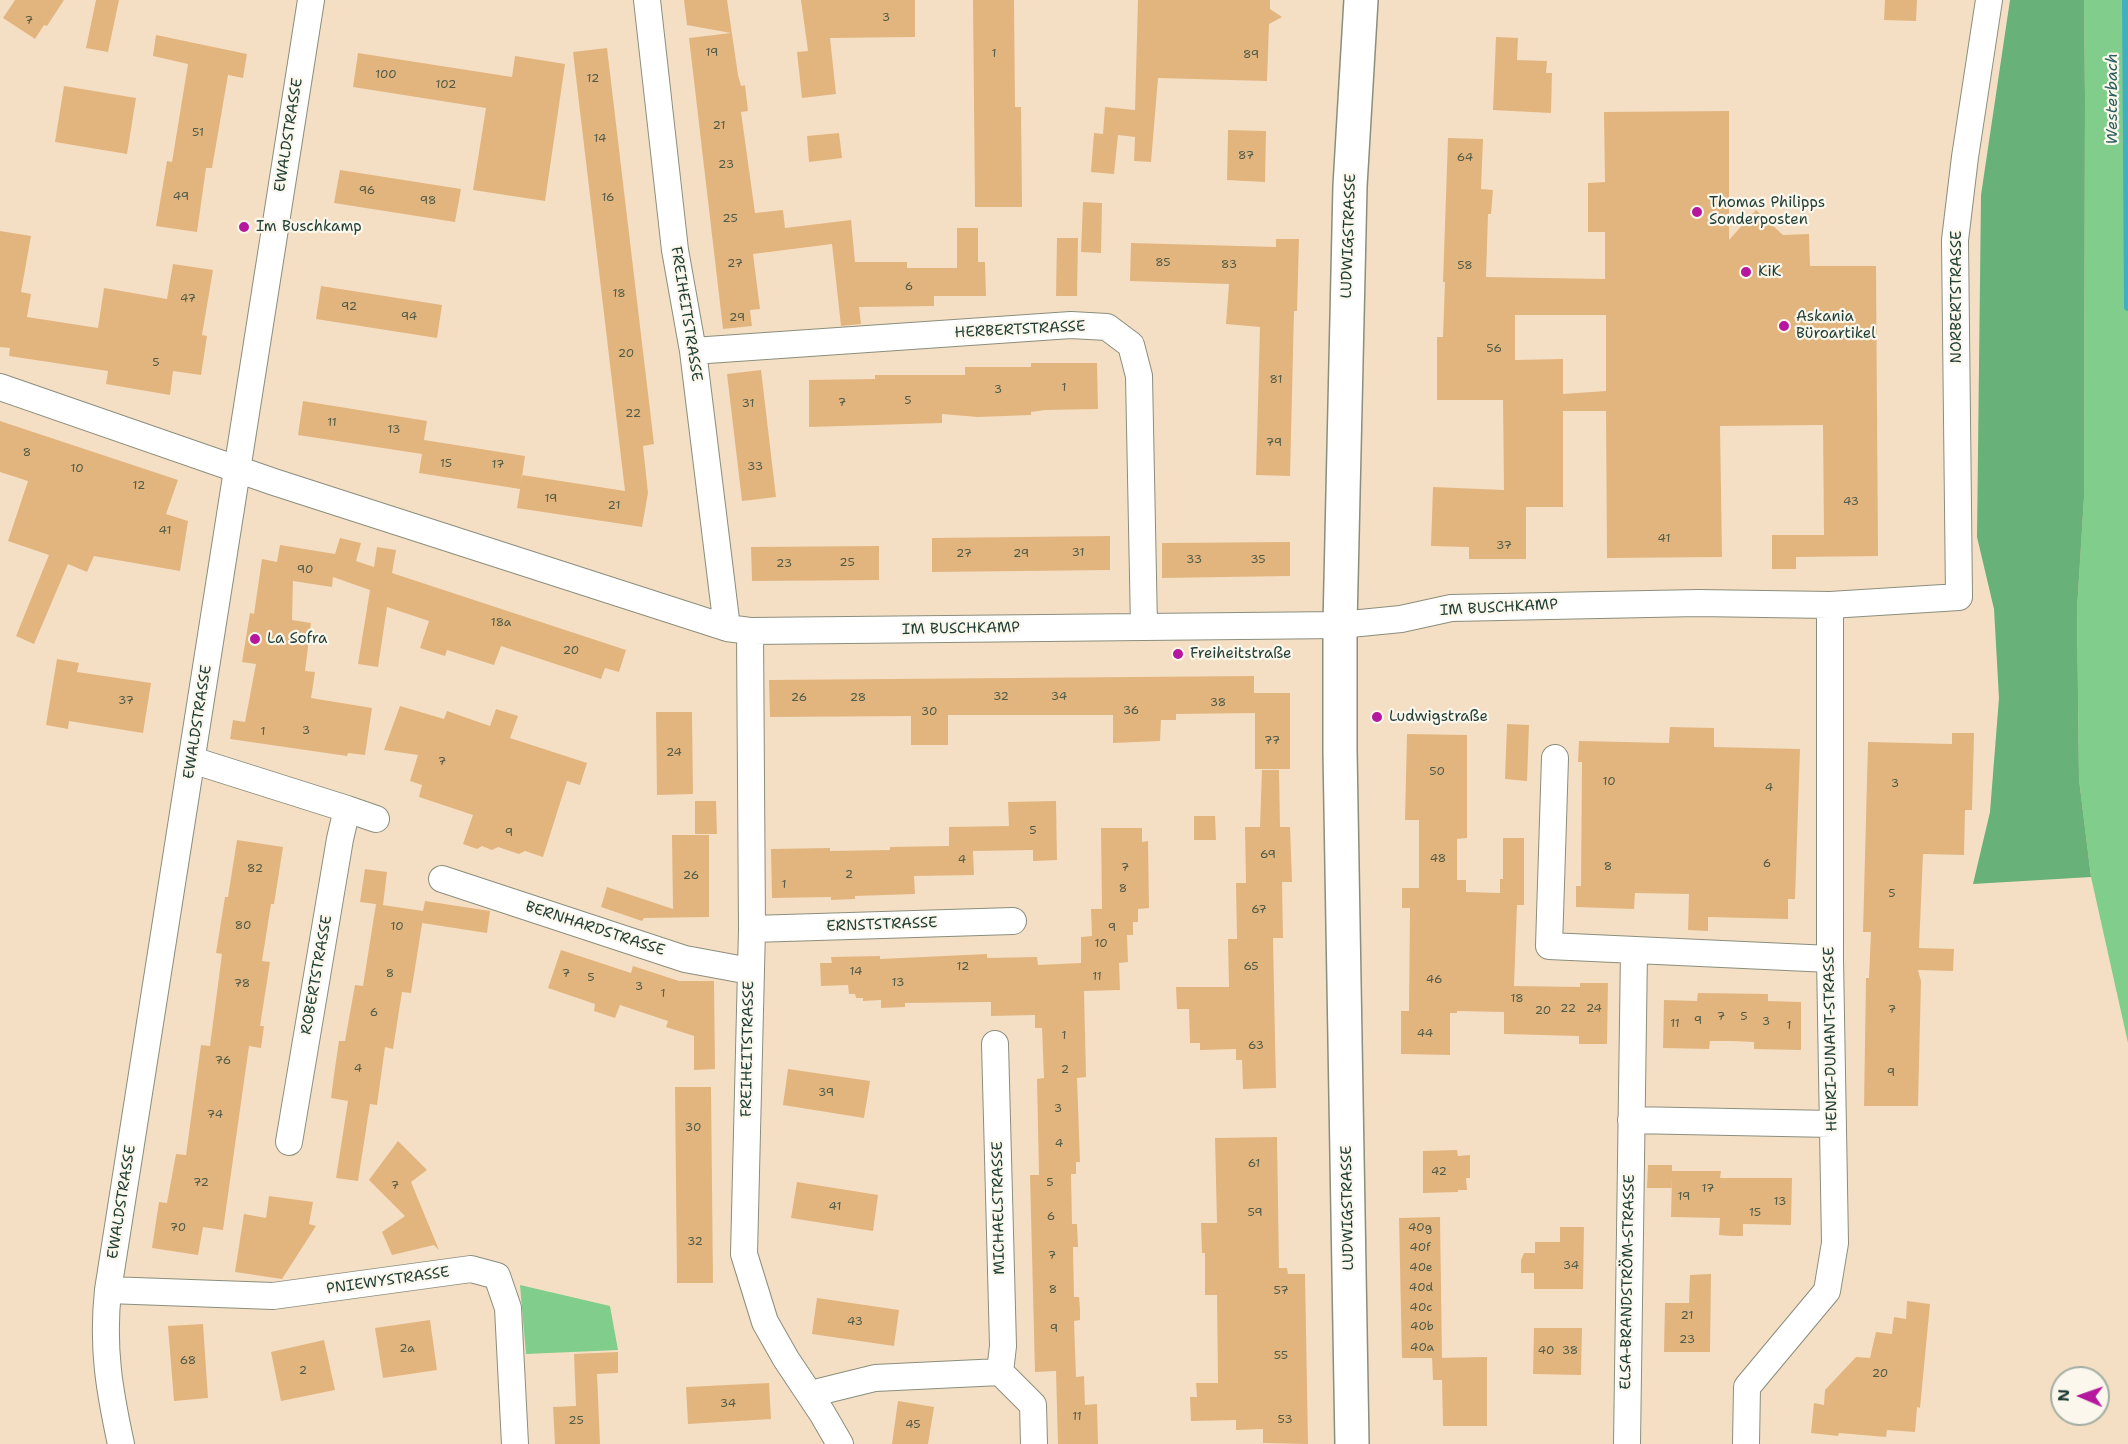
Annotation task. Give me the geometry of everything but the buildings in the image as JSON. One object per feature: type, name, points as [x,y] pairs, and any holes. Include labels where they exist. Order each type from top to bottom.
[{"type":"main road","name":"LUDWIGSTRASSE","points":[[1352,1444],[1340,763],[1340,625],[1350,186],[1361,0]]},
{"type":"street","name":"EWALDSTRASSE","points":[[121,1444],[109,1383],[105,1347],[108,1290],[311,0]]},
{"type":"street","name":"FREIHEITSTRASSE","points":[[647,0],[675,250],[738,629],[752,929],[744,1254],[765,1322],[840,1444]]},
{"type":"street","name":"NORBERTSTRASSE","points":[[1959,597],[1955,240],[1989,0]]},
{"type":"street","name":"HERBERTSTRASSE","points":[[693,351],[1071,325],[1107,327],[1131,345],[1139,376],[1144,627]]},
{"type":"street","name":"IM BUSCHKAMP","points":[[0,387],[237,468],[738,629],[1340,625],[1401,619],[1451,608],[1698,603],[1830,605],[1959,597]]},
{"type":"street","name":"HENRI-DUNANT-STRASSE","points":[[1746,1444],[1747,1387],[1827,1291],[1834,1243],[1830,958],[1830,605]]},
{"type":"street","points":[[1555,758],[1549,946],[1830,958]]},
{"type":"street","points":[[192,759],[376,819]]},
{"type":"street","name":"ROBERTSTRASSE","points":[[289,1142],[347,809]]},
{"type":"street","name":"BERNHARDSTRASSE","points":[[442,879],[685,959],[750,971]]},
{"type":"street","name":"ERNSTSTRASSE","points":[[752,929],[1013,921]]},
{"type":"street","name":"ELSA-BRANDSTRÖM-STRASSE","points":[[1627,1444],[1634,950]]},
{"type":"street","name":"MICHAELSTRASSE","points":[[995,1044],[1003,1346],[1000,1371]]},
{"type":"street","points":[[1631,1120],[1832,1124]]},
{"type":"street","name":"PNIEWYSTRASSE","points":[[108,1290],[273,1296],[471,1269],[497,1276],[508,1308],[515,1444]]},
{"type":"street","points":[[810,1394],[874,1378],[1000,1371],[1033,1405],[1034,1444]]},
{"type":"green space","points":[[2010,0],[2084,0],[2084,498],[2077,610],[2079,779],[2091,877],[1973,884],[1990,812],[1999,698],[1994,609],[1977,537],[1981,195]]},
{"type":"green space","points":[[2084,0],[2128,0],[2128,1043],[2091,877],[2079,779],[2077,610],[2084,498]]},
{"type":"green space","points":[[520,1285],[610,1306],[618,1350],[526,1354]]},
{"type":"waterway","name":"Westerbach","points":[[2126,0],[2128,307]]},
{"type":"place","name":"Thomas Philipps Sonderposten","points":[[1697,212]]},
{"type":"place","name":"Im Buschkamp","points":[[244,227]]},
{"type":"place","name":"KiK","points":[[1746,272]]},
{"type":"place","name":"Askania Büroartikel","points":[[1784,326]]},
{"type":"place","name":"La Sofra","points":[[255,639]]},
{"type":"place","name":"Freiheitstraße","points":[[1178,654]]},
{"type":"place","name":"Ludwigstraße","points":[[1377,717]]}]
